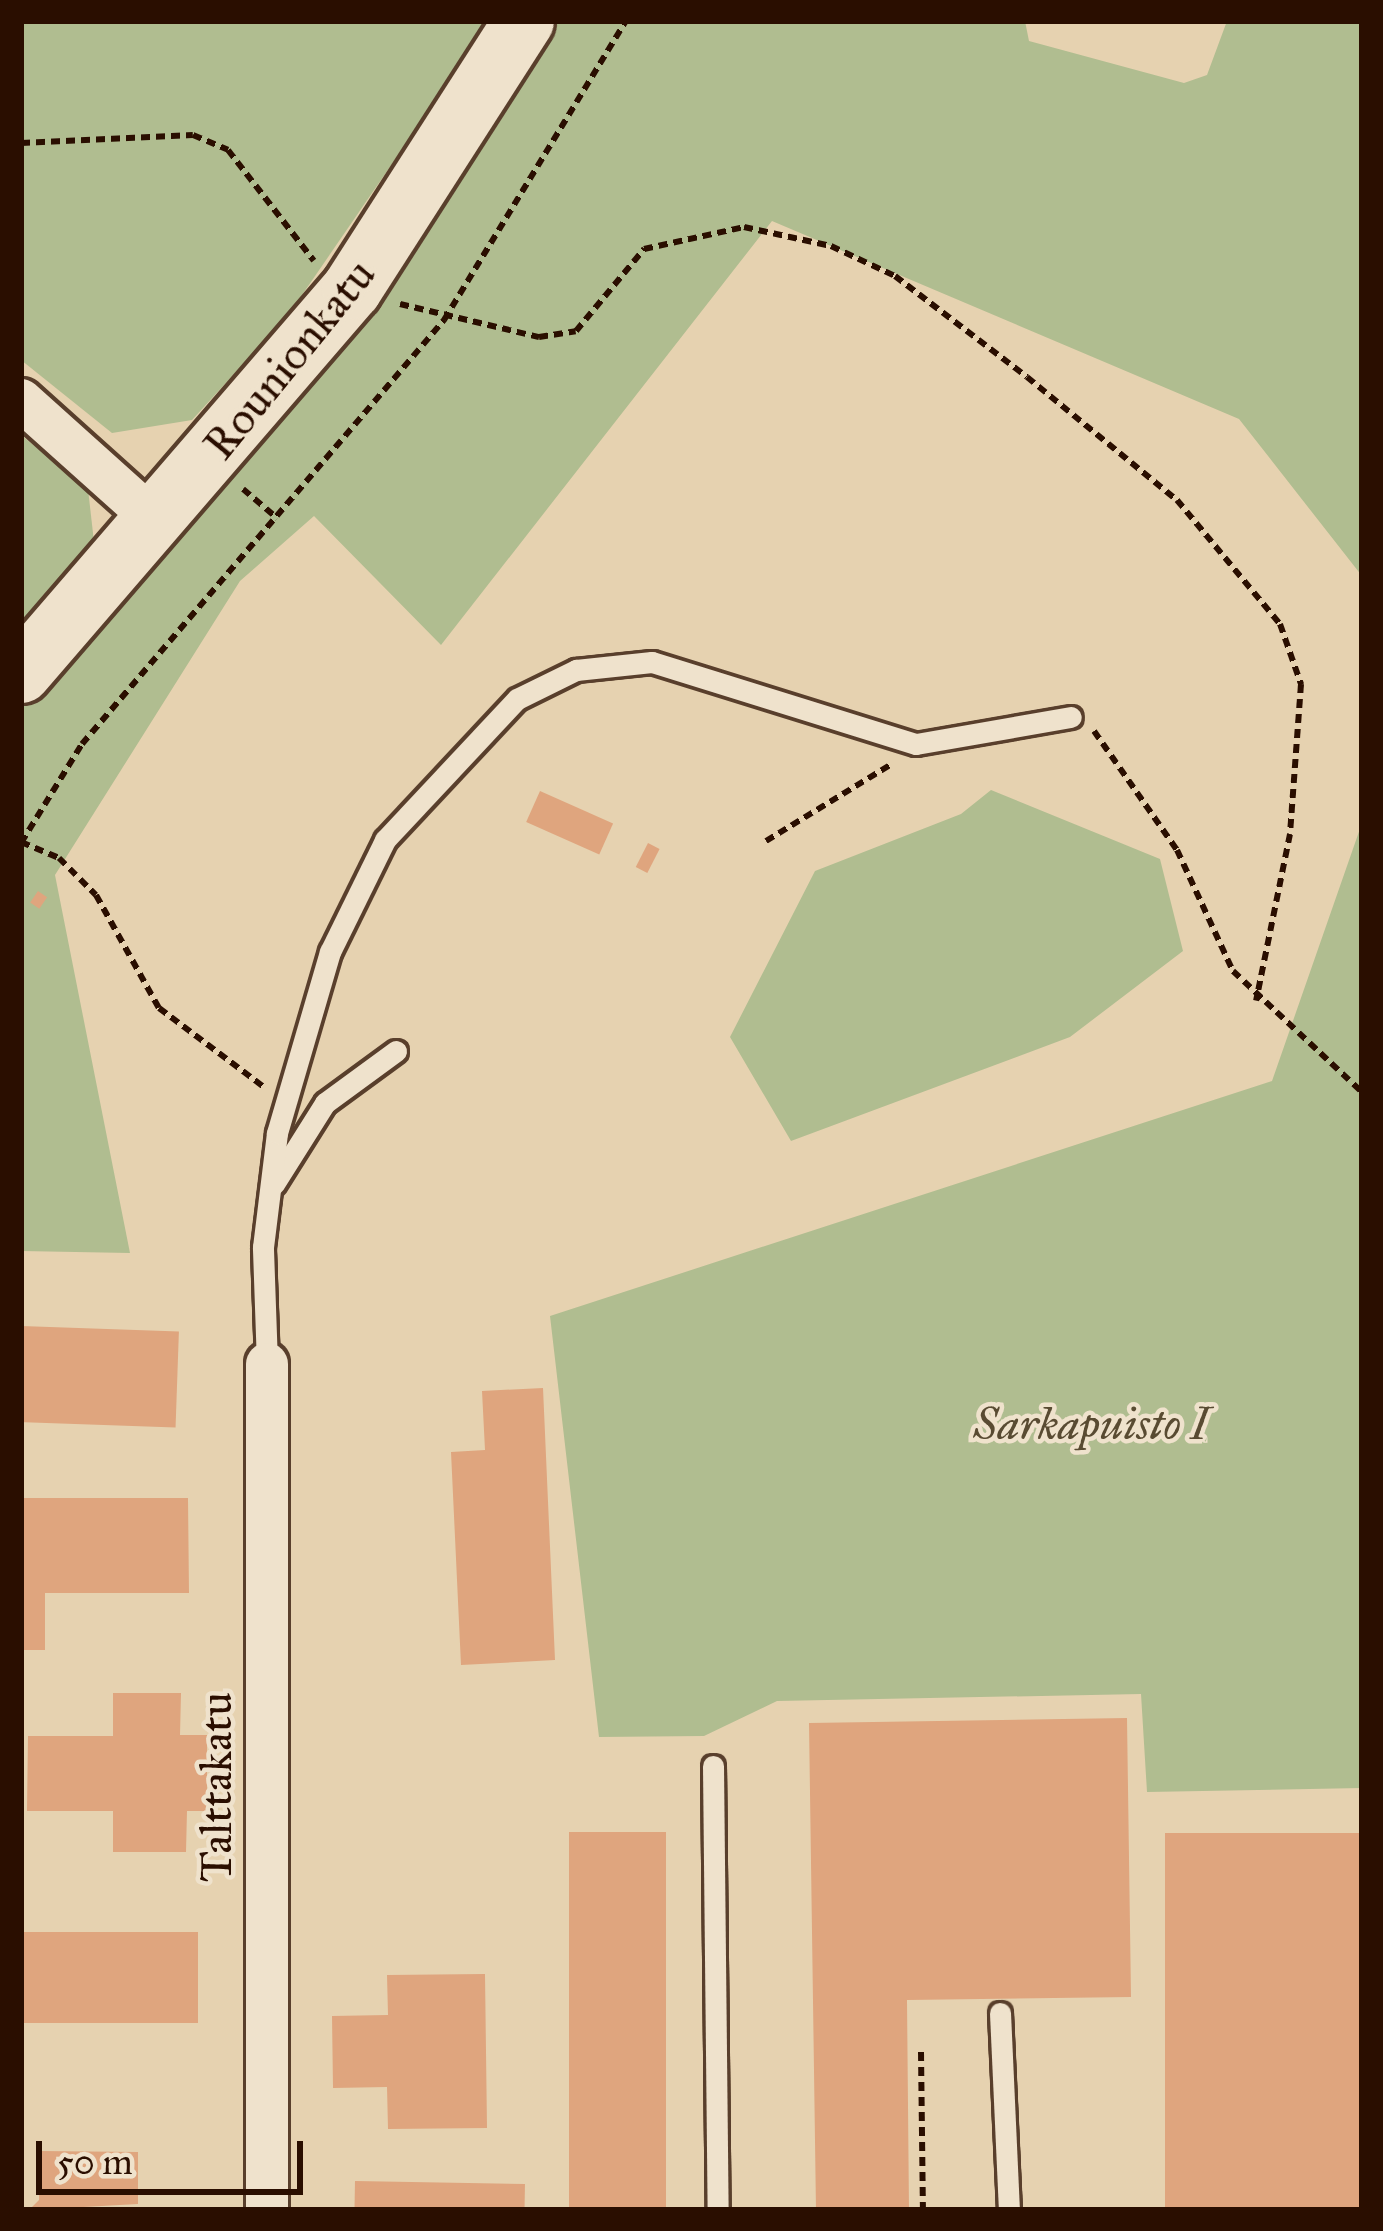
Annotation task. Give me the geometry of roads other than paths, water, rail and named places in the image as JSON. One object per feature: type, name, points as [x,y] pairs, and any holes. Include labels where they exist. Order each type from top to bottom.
[{"type":"main road","name":"Rounionkatu","points":[[21,673],[352,289],[524,21]]},
{"type":"street","points":[[21,400],[156,521]]},
{"type":"street","name":"Talttakatu","points":[[267,1364],[267,2210]]},
{"type":"lane","points":[[267,1364],[267,1195],[284,1099],[330,952],[385,840],[517,700],[576,670],[652,662],[916,743],[1071,717]]},
{"type":"lane","points":[[267,1195],[325,1103],[396,1051]]},
{"type":"lane","points":[[713,1766],[718,2210]]},
{"type":"lane","points":[[1000,2013],[1009,2210]]},
{"type":"park label","name":"Sarkapuisto I","points":[[1091,1424]]}]
